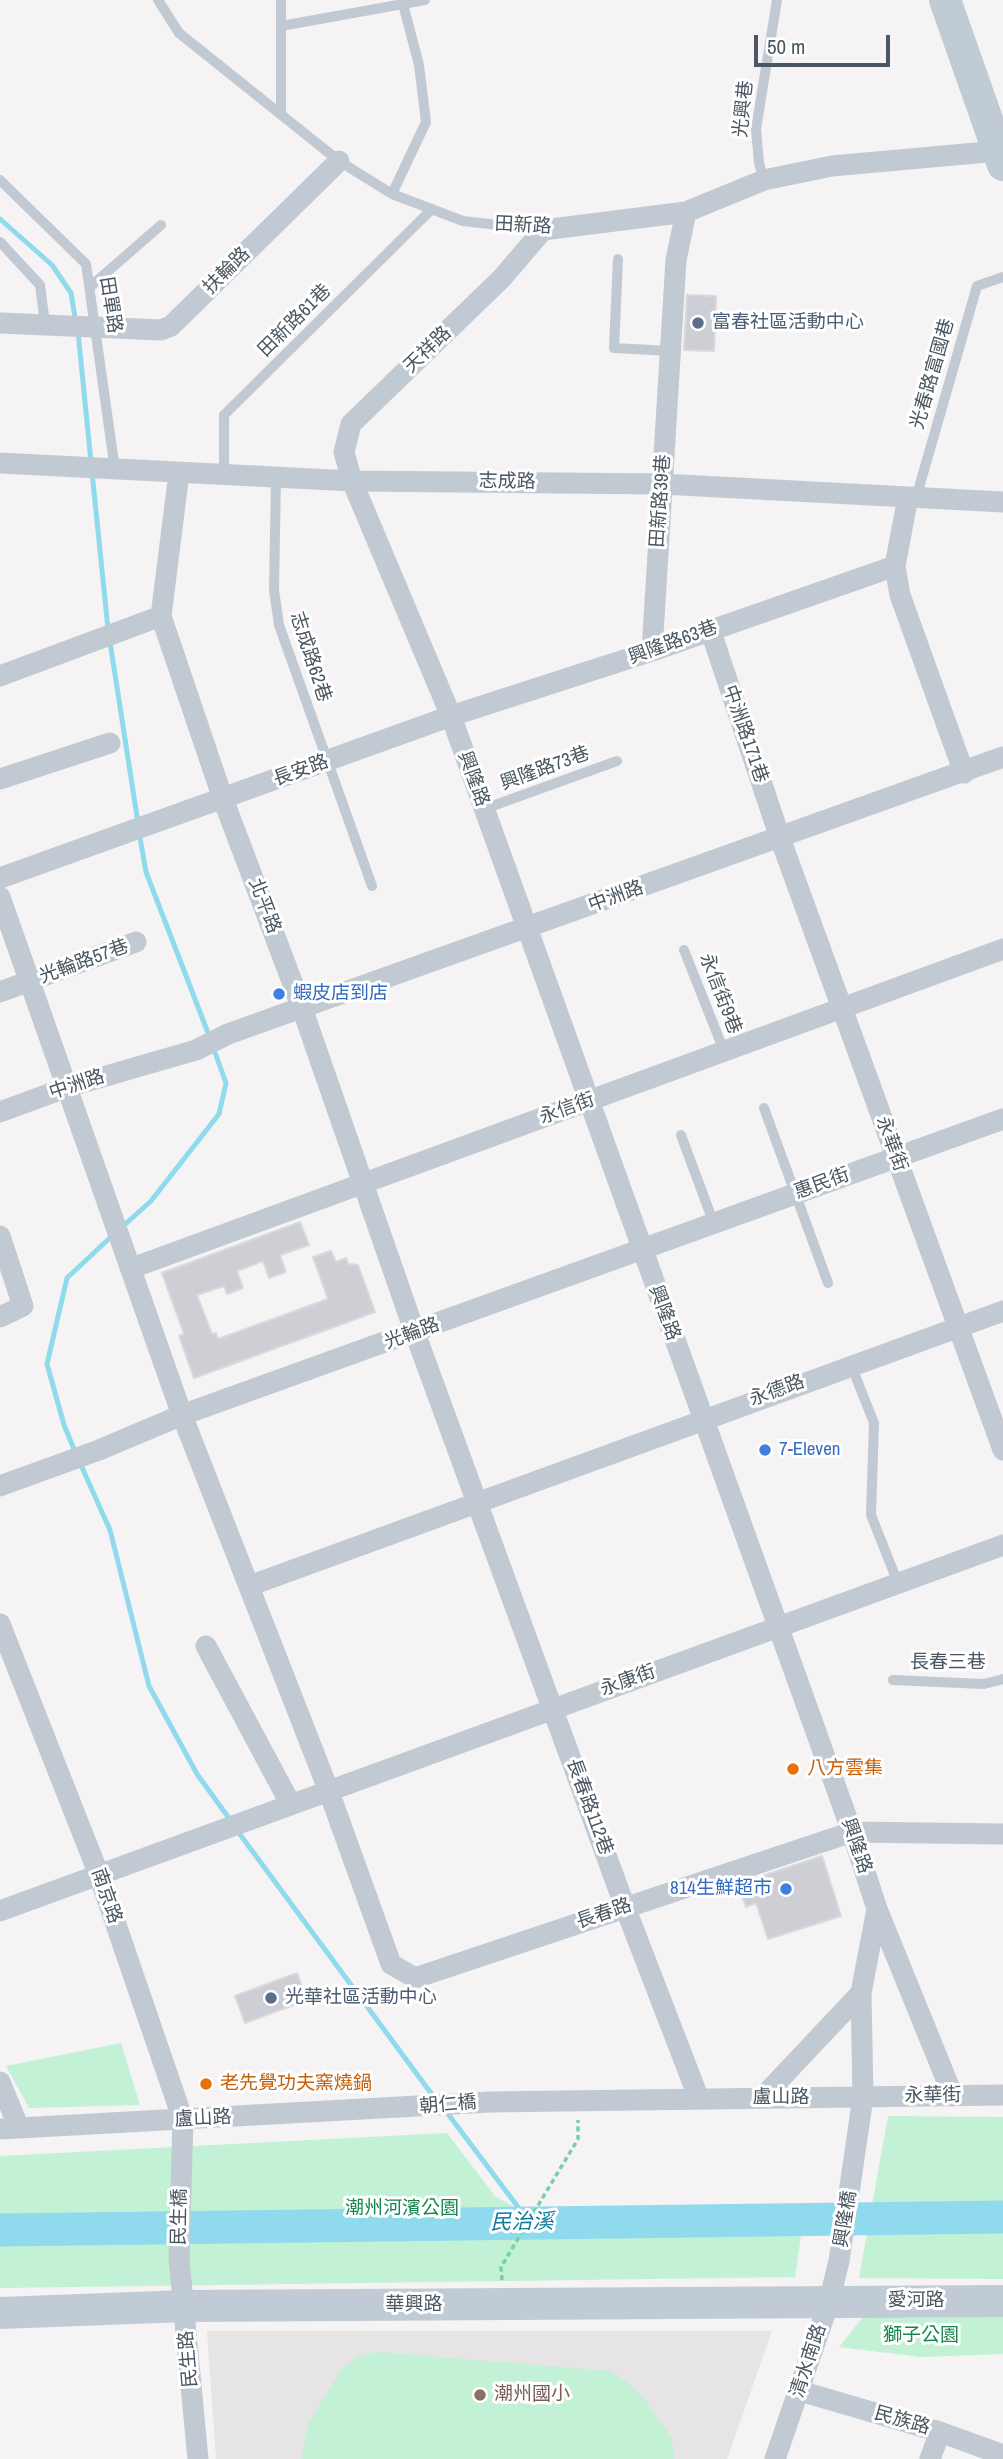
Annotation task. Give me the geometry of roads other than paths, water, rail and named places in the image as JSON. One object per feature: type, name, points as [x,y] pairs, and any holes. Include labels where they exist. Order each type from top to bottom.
[{"type":"street","points":[[946,1],[994,111],[1000,158]]},
{"type":"street","name":"田新路","points":[[543,230],[686,212],[764,180],[832,166],[1000,158]]},
{"type":"street","name":"扶輪路","points":[[54,324],[161,330],[171,326],[339,160]]},
{"type":"street","name":"田新路39巷","points":[[652,651],[676,260],[686,212]]},
{"type":"street","name":"天祥路","points":[[451,716],[352,481],[344,452],[351,424],[502,278],[543,230]]},
{"type":"street","points":[[0,323],[54,324]]},
{"type":"street","name":"志成路","points":[[0,463],[352,481],[662,484],[1003,502]]},
{"type":"street","name":"北平路","points":[[180,473],[161,616],[223,799],[302,1008],[415,1333],[478,1502]]},
{"type":"street","points":[[912,498],[894,566],[900,594],[964,773]]},
{"type":"street","name":"興隆路63巷","points":[[451,716],[652,651],[894,566]]},
{"type":"street","points":[[0,676],[161,616]]},
{"type":"street","name":"中洲路171巷","points":[[710,629],[780,838]]},
{"type":"street","name":"長安路","points":[[0,878],[451,716]]},
{"type":"street","name":"興隆路","points":[[451,716],[641,1250],[704,1418],[776,1627],[852,1832],[877,1909],[953,2096]]},
{"type":"street","points":[[0,779],[110,743]]},
{"type":"street","name":"中洲路","points":[[0,1112],[68,1087],[196,1050],[228,1034],[1003,757]]},
{"type":"street","name":"永華街","points":[[780,838],[1003,1450]]},
{"type":"street","points":[[0,897],[182,1415]]},
{"type":"street","name":"光輪路57巷","points":[[0,992],[136,942]]},
{"type":"street","name":"永信街","points":[[130,1263],[364,1183],[1003,949]]},
{"type":"street","name":"惠民街","points":[[641,1250],[1003,1119]]},
{"type":"street","points":[[0,1236],[23,1307],[0,1317]]},
{"type":"street","name":"光輪路","points":[[0,1486],[100,1450],[182,1415],[641,1250]]},
{"type":"street","name":"永德路","points":[[249,1586],[1003,1311]]},
{"type":"street","name":"長春路","points":[[182,1415],[328,1790],[391,1964],[415,1978],[852,1832],[1003,1834]]},
{"type":"street","name":"長春路112巷","points":[[478,1502],[625,1906],[699,2099]]},
{"type":"street","name":"永康街","points":[[99,1875],[204,1834],[1003,1545]]},
{"type":"street","name":"南京路","points":[[0,1624],[99,1875],[183,2120],[181,2176]]},
{"type":"street","points":[[206,1646],[290,1803]]},
{"type":"street","points":[[0,1911],[99,1875]]},
{"type":"street","name":"興隆路","points":[[852,2177],[863,2097],[861,1993],[877,1909]]},
{"type":"street","points":[[762,2098],[861,1993]]},
{"type":"street","points":[[0,2082],[9,2129]]},
{"type":"street","name":"永華街","points":[[863,2097],[1003,2095]]},
{"type":"street","name":"盧山路","points":[[489,2102],[863,2097]]},
{"type":"street","name":"朝仁橋","points":[[407,2108],[489,2102]]},
{"type":"street","name":"盧山路","points":[[9,2129],[407,2108]]},
{"type":"street","name":"民生橋","points":[[179,2259],[181,2176]]},
{"type":"street","name":"興隆橋","points":[[839,2261],[852,2177]]},
{"type":"street","name":"民生路","points":[[179,2259],[198,2459]]},
{"type":"street","name":"清水南路","points":[[775,2459],[829,2302],[839,2261]]},
{"type":"street","name":"愛河路","points":[[829,2302],[1003,2301]]},
{"type":"street","name":"華興路","points":[[0,2313],[185,2306],[829,2302]]},
{"type":"street","name":"民族路","points":[[800,2391],[940,2432],[1003,2455]]},
{"type":"street","points":[[930,2459],[940,2432]]},
{"type":"lane","name":"田新路","points":[[158,0],[178,33],[339,160],[393,194],[463,221],[543,230]]},
{"type":"lane","points":[[281,0],[281,112]]},
{"type":"lane","points":[[281,26],[425,0]]},
{"type":"lane","name":"光興巷","points":[[764,180],[759,163],[756,129],[777,0]]},
{"type":"lane","points":[[393,194],[426,122],[419,65],[403,4]]},
{"type":"lane","name":"田單路","points":[[0,180],[86,264],[91,286],[111,470]]},
{"type":"lane","name":"田新路61巷","points":[[224,475],[224,415],[432,209]]},
{"type":"lane","points":[[91,286],[161,225]]},
{"type":"lane","points":[[0,242],[40,285],[54,324]]},
{"type":"lane","points":[[618,259],[614,348],[670,351]]},
{"type":"lane","name":"光春路富國巷","points":[[912,498],[976,286],[1003,277]]},
{"type":"lane","name":"志成路62巷","points":[[276,477],[274,590],[279,625],[372,886]]},
{"type":"lane","name":"興隆路73巷","points":[[484,809],[617,761]]},
{"type":"lane","name":"永信街9巷","points":[[684,950],[724,1051]]},
{"type":"lane","points":[[764,1108],[828,1283]]},
{"type":"lane","points":[[681,1135],[714,1224]]},
{"type":"lane","points":[[850,1365],[874,1423],[871,1515],[898,1583]]},
{"type":"lane","name":"長春三巷","points":[[893,1680],[985,1684],[1003,1679]]},
{"type":"waterway","points":[[0,219],[52,265],[71,293],[76,323]]},
{"type":"waterway","points":[[78,332],[91,462]]},
{"type":"waterway","points":[[92,472],[108,629]]},
{"type":"waterway","points":[[110,642],[138,823]]},
{"type":"waterway","points":[[139,832],[146,872],[210,1038]]},
{"type":"waterway","points":[[121,1228],[151,1201],[219,1114],[226,1083],[213,1047]]},
{"type":"waterway","points":[[76,1454],[64,1425],[47,1364],[67,1278],[113,1235]]},
{"type":"waterway","points":[[80,1463],[110,1530],[149,1686],[197,1774],[231,1821]]},
{"type":"waterway","points":[[236,1829],[436,2100]]},
{"type":"waterway","points":[[445,2110],[530,2223]]},
{"type":"waterway","name":"民治溪","points":[[0,2230],[1003,2217]]},
{"type":"place","name":"富春社區活動中心","points":[[698,323]]},
{"type":"place","name":"蝦皮店到店","points":[[279,994]]},
{"type":"place","name":"7-Eleven","points":[[765,1450]]},
{"type":"place","name":"八方雲集","points":[[793,1769]]},
{"type":"place","name":"814生鮮超市","points":[[786,1889]]},
{"type":"place","name":"光華社區活動中心","points":[[271,1998]]},
{"type":"place","name":"老先覺功夫窯燒鍋","points":[[206,2084]]},
{"type":"place","name":"潮州國小","points":[[480,2395]]},
{"type":"park label","name":"潮州河濱公園","points":[[402,2209]]},
{"type":"park label","name":"獅子公園","points":[[921,2336]]}]
